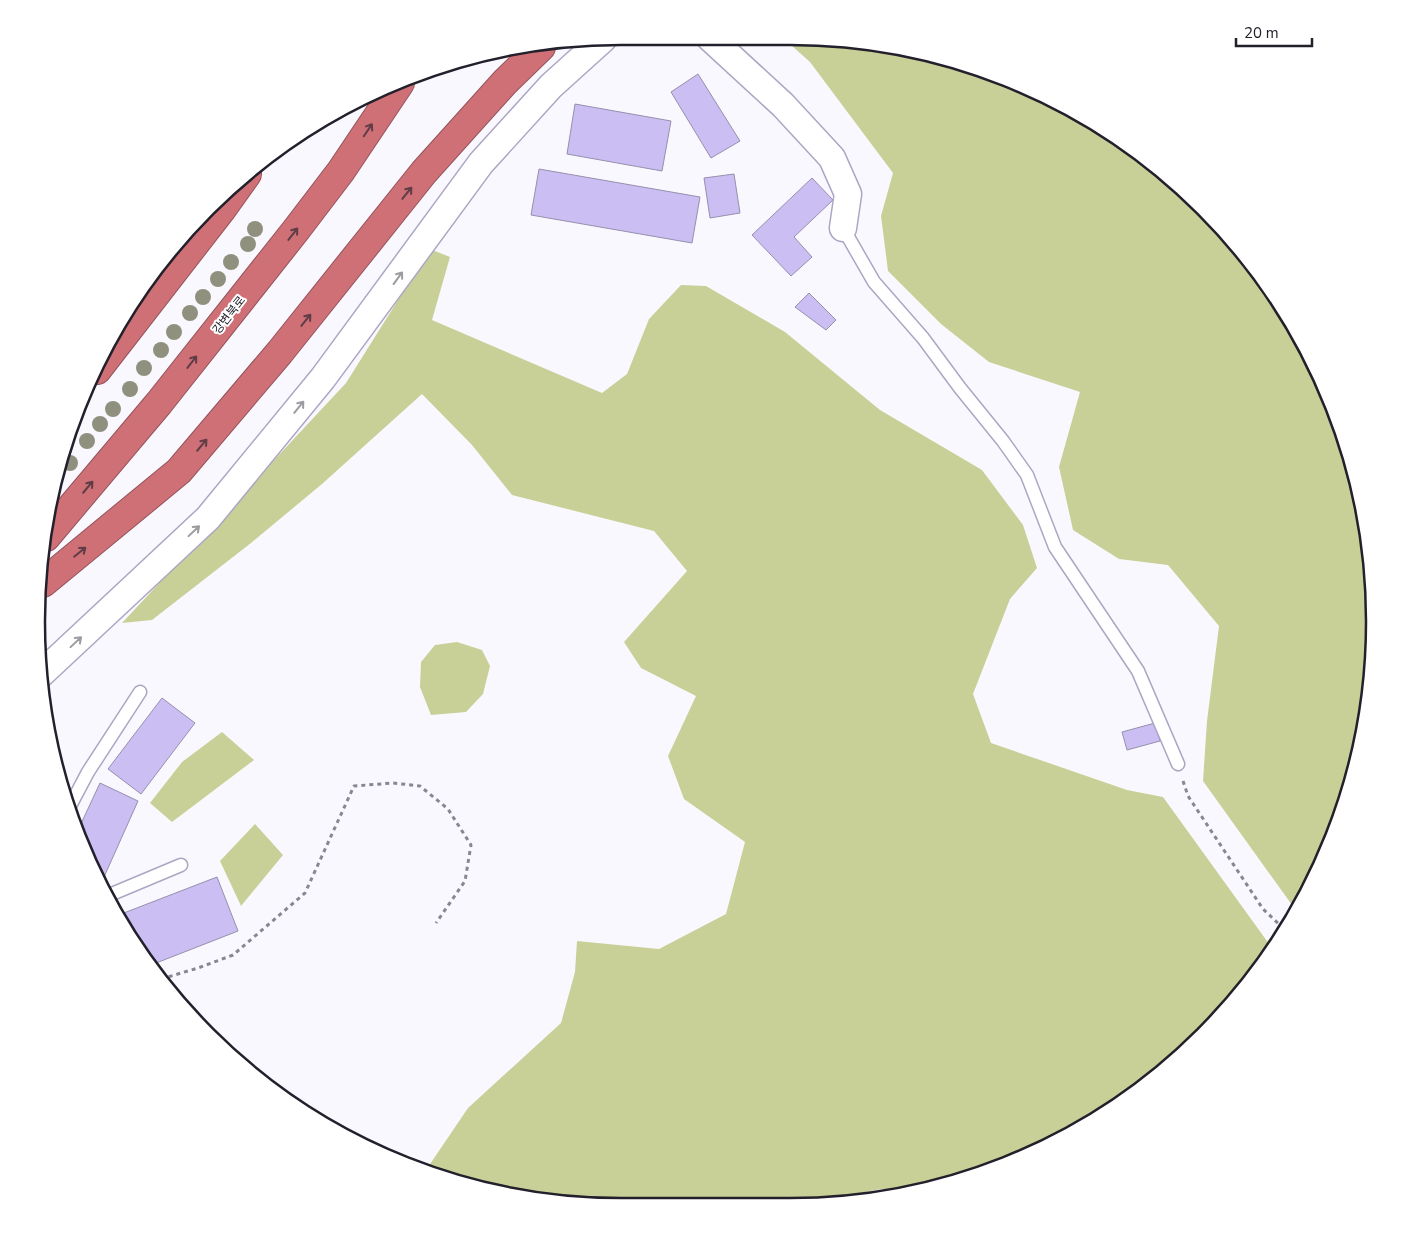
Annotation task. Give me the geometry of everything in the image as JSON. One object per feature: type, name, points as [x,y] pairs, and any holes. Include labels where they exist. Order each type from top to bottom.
[{"type":"highway","points":[[46,579],[179,471],[280,352],[424,172],[505,82],[536,52]]},
{"type":"highway","name":"강변북로","points":[[53,529],[160,403],[296,230],[341,171],[394,92]]},
{"type":"highway","points":[[118,341],[208,220]]},
{"type":"street","points":[[718,45],[783,105],[832,158],[848,194],[843,228]]},
{"type":"street","points":[[47,668],[208,518],[323,378],[482,163],[551,86],[596,46]]},
{"type":"lane","points":[[843,228],[874,282],[923,338],[960,388],[1004,441],[1027,475],[1055,547],[1138,671],[1178,764]]},
{"type":"lane","points":[[74,799],[88,772],[140,692]]},
{"type":"lane","points":[[113,893],[182,865]]},
{"type":"path","points":[[1178,764],[1188,796],[1264,909],[1280,925]]},
{"type":"path","points":[[168,977],[233,955],[305,894],[354,786],[393,783],[420,786],[448,809],[471,845],[465,881],[436,923]]},
{"type":"green space","points":[[791,45],[827,46],[902,56],[975,76],[1010,89],[1078,122],[1140,164],[1170,188],[1197,214],[1223,241],[1247,271],[1289,333],[1322,401],[1346,472],[1361,546],[1366,622],[1361,697],[1346,771],[1322,842],[1292,905],[1203,781],[1207,721],[1219,626],[1168,565],[1119,559],[1073,530],[1059,467],[1080,392],[989,362],[941,324],[888,271],[881,216],[893,173],[810,62]]},
{"type":"green space","points":[[430,249],[450,257],[432,320],[602,393],[627,374],[649,319],[681,285],[706,286],[785,332],[880,410],[982,470],[1023,525],[1037,568],[1010,599],[973,694],[991,743],[1127,790],[1163,797],[1268,943],[1223,1002],[1197,1029],[1170,1055],[1110,1101],[1044,1139],[975,1167],[939,1178],[902,1187],[827,1197],[622,1198],[584,1197],[509,1187],[430,1165],[468,1108],[561,1023],[575,972],[577,941],[659,949],[726,914],[745,842],[684,799],[668,756],[696,696],[641,668],[624,642],[687,571],[654,531],[512,495],[472,445],[422,394],[322,484],[251,543],[152,620],[122,623],[346,383]]},
{"type":"green space","points":[[457,642],[482,650],[490,666],[483,694],[466,712],[431,715],[420,687],[421,662],[435,645]]},
{"type":"green space","points":[[222,732],[254,760],[172,822],[150,803],[182,762]]},
{"type":"green space","points":[[255,824],[283,855],[241,906],[220,861]]},
{"type":"building","points":[[698,74],[740,141],[711,158],[671,92]]},
{"type":"building","points":[[575,104],[671,121],[662,171],[567,154]]},
{"type":"building","points":[[539,169],[700,197],[692,243],[531,215]]},
{"type":"building","points":[[734,174],[740,213],[710,218],[704,178]]},
{"type":"building","points":[[812,178],[833,200],[794,237],[812,257],[791,276],[752,235]]},
{"type":"building","points":[[809,293],[836,320],[826,330],[795,307]]},
{"type":"building","points":[[162,698],[195,723],[141,794],[108,769]]},
{"type":"building","points":[[1155,723],[1160,741],[1127,750],[1122,732]]},
{"type":"building","points":[[100,783],[138,801],[104,876],[82,822]]},
{"type":"building","points":[[217,877],[238,931],[157,963],[124,913]]}]
